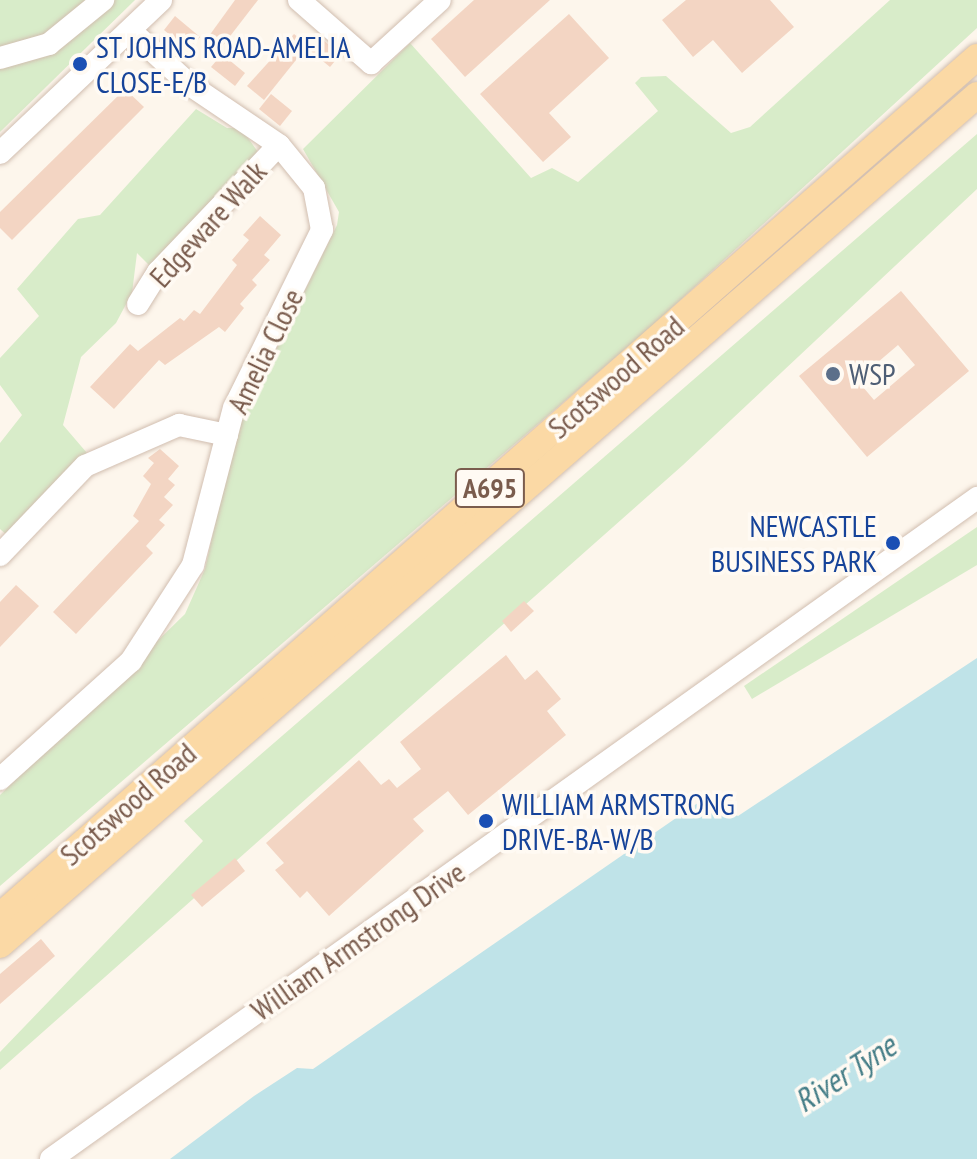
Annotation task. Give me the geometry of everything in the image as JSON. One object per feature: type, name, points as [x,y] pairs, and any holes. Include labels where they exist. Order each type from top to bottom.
[{"type":"main road","name":"Scotswood Road","points":[[0,916],[977,57]]},
{"type":"main road","name":"Scotswood Road","points":[[0,945],[977,95]]},
{"type":"street","points":[[0,58],[49,44],[103,0]]},
{"type":"street","points":[[0,153],[161,0]]},
{"type":"street","points":[[299,0],[371,63],[440,0]]},
{"type":"street","name":"Amelia Close","points":[[0,779],[131,661],[193,565],[234,408],[322,230],[314,188],[279,145],[190,85],[130,30]]},
{"type":"street","name":"Edgeware Walk","points":[[138,304],[158,272],[279,145]]},
{"type":"street","points":[[0,555],[85,466],[179,425],[227,435]]},
{"type":"street","name":"William Armstrong Drive","points":[[51,1159],[977,498]]},
{"type":"green space","points":[[0,0],[135,0],[0,132]]},
{"type":"green space","points":[[890,0],[977,0],[977,28],[652,326],[0,886],[0,795],[185,614],[205,569],[236,431],[337,225],[339,212],[303,149],[410,43],[531,178],[552,168],[578,182],[658,111],[635,83],[641,77],[666,76],[731,133],[750,127]]},
{"type":"green space","points":[[196,109],[227,128],[241,128],[258,152],[152,268],[137,253],[132,293],[116,323],[81,357],[63,425],[87,453],[8,536],[0,529],[0,443],[22,415],[0,385],[0,358],[39,316],[17,289],[78,219],[100,215]]},
{"type":"green space","points":[[977,134],[977,189],[683,465],[0,1070],[0,1052],[203,841],[184,821]]},
{"type":"green space","points":[[977,527],[977,565],[752,699],[744,686]]},
{"type":"water","name":"River Tyne","points":[[977,658],[977,1159],[170,1159],[297,1068],[313,1069],[705,798],[738,816]]},
{"type":"building","points":[[235,0],[258,0],[214,57],[201,47]]},
{"type":"building","points":[[474,0],[550,0],[465,77],[431,39]]},
{"type":"building","points":[[686,0],[770,0],[794,27],[742,73],[713,40],[693,57],[662,20]]},
{"type":"building","points":[[569,14],[609,58],[549,113],[571,137],[543,162],[480,94]]},
{"type":"building","points":[[175,16],[200,37],[189,51],[164,30]]},
{"type":"building","points":[[294,34],[308,45],[264,100],[247,86]]},
{"type":"building","points":[[319,36],[340,55],[330,67],[308,49]]},
{"type":"building","points":[[222,54],[245,73],[235,86],[211,67]]},
{"type":"building","points":[[125,89],[144,107],[12,240],[0,228],[0,212]]},
{"type":"building","points":[[271,94],[292,111],[280,126],[259,109]]},
{"type":"building","points":[[260,216],[281,235],[264,255],[270,260],[252,280],[257,285],[240,304],[244,308],[225,332],[219,327],[165,365],[159,360],[114,409],[90,387],[130,344],[138,351],[180,318],[184,321],[194,310],[200,314],[237,265],[232,260],[249,240],[243,235]]},
{"type":"building","name":"WSP","points":[[901,291],[969,371],[867,457],[799,376]],"holes":[[[898,345],[915,365],[874,400],[857,380]]]},
{"type":"building","points":[[160,449],[179,466],[168,479],[175,485],[164,497],[173,505],[159,520],[165,525],[146,546],[153,553],[76,634],[53,612],[139,521],[133,516],[151,484],[143,476],[154,463],[148,458]]},
{"type":"building","points":[[16,585],[39,606],[0,647],[0,602]]},
{"type":"building","points":[[524,601],[534,611],[511,632],[502,621]]},
{"type":"building","points":[[506,655],[525,680],[537,670],[561,699],[547,711],[566,735],[468,815],[448,791],[413,819],[424,831],[329,916],[307,891],[300,898],[275,870],[284,863],[266,843],[359,760],[381,785],[389,779],[397,788],[421,769],[400,742]]},
{"type":"building","points":[[235,858],[245,871],[202,907],[191,895]]},
{"type":"building","points":[[41,939],[55,956],[0,1004],[0,974]]},
{"type":"place","name":"ST JOHNS ROAD-AMELIA CLOSE-E/B","points":[[80,64]]},
{"type":"place","name":"WSP","points":[[833,374]]},
{"type":"place","name":"NEWCASTLE BUSINESS PARK","points":[[893,543]]},
{"type":"place","name":"WILLIAM ARMSTRONG DRIVE-BA-W/B","points":[[486,821]]}]
